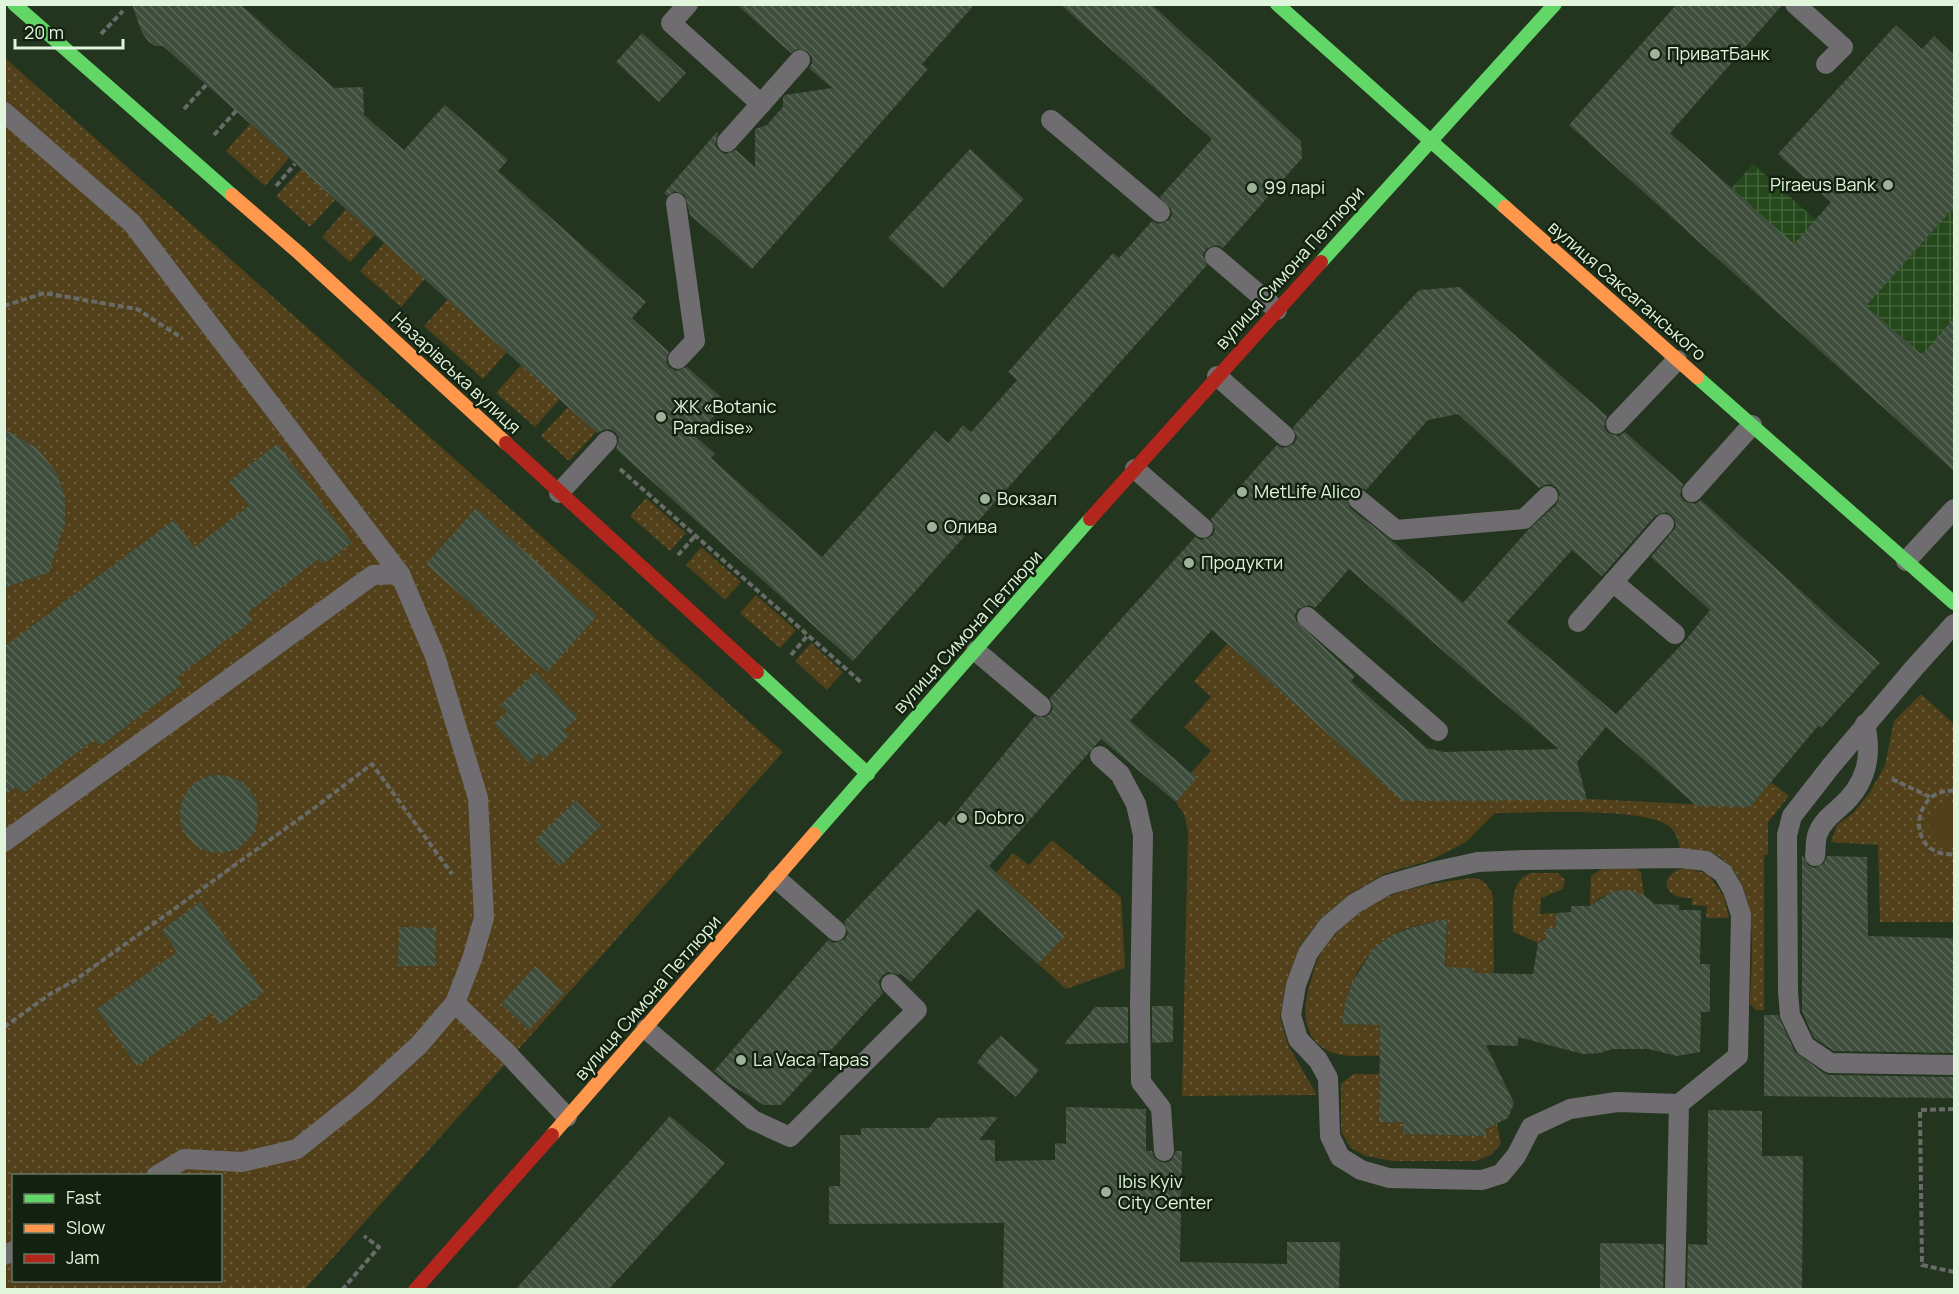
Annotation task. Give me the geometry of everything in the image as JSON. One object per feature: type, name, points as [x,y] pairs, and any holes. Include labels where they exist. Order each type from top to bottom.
[{"type":"main road","name":"Назарівська вулиця","points":[[14,4],[299,253],[559,493],[719,635],[868,774]]},
{"type":"main road","name":"вулиця Саксаганського","points":[[1277,4],[1429,141],[1954,603]]},
{"type":"main road","name":"вулиця Симона Петлюри","points":[[415,1290],[1217,376],[1555,4]]},
{"type":"lane","points":[[688,4],[671,24],[761,104]]},
{"type":"lane","points":[[1795,4],[1843,47],[1826,64]]},
{"type":"lane","points":[[727,142],[800,60]]},
{"type":"lane","points":[[4,112],[132,223],[400,574],[435,656],[478,798],[484,918],[455,1003],[419,1045],[362,1096],[297,1149],[242,1162],[184,1159],[159,1174]]},
{"type":"lane","points":[[1051,120],[1160,212]]},
{"type":"lane","points":[[676,203],[695,341],[678,359]]},
{"type":"lane","points":[[1215,256],[1277,310]]},
{"type":"lane","points":[[1616,424],[1677,360]]},
{"type":"lane","points":[[1217,376],[1285,436]]},
{"type":"lane","points":[[1692,492],[1752,425]]},
{"type":"lane","points":[[559,493],[603,445]]},
{"type":"lane","points":[[1136,469],[1203,528]]},
{"type":"lane","points":[[1358,499],[1396,530],[1524,519],[1548,496]]},
{"type":"lane","points":[[1906,561],[1954,509]]},
{"type":"lane","points":[[1578,622],[1664,524]]},
{"type":"lane","points":[[4,842],[373,575],[400,574]]},
{"type":"lane","points":[[1613,582],[1675,634]]},
{"type":"lane","points":[[1307,617],[1438,731]]},
{"type":"lane","points":[[1954,624],[1865,724],[1792,816],[1787,835],[1788,992],[1790,1015],[1805,1046],[1830,1062],[1954,1065]]},
{"type":"lane","points":[[976,651],[1041,706]]},
{"type":"lane","points":[[1815,856],[1817,833],[1827,819],[1856,790],[1867,766],[1869,744],[1865,724]]},
{"type":"lane","points":[[1100,756],[1120,774],[1131,794],[1136,804],[1143,835],[1141,1082],[1161,1108],[1164,1151]]},
{"type":"lane","points":[[1675,1290],[1679,1104],[1738,1056],[1741,915],[1733,891],[1723,873],[1706,861],[1680,858],[1478,862],[1432,872],[1387,885],[1354,904],[1328,926],[1308,952],[1296,985],[1292,1015],[1298,1039],[1318,1060],[1328,1078],[1330,1136],[1340,1157],[1361,1170],[1389,1179],[1482,1179],[1501,1174],[1516,1155],[1531,1127],[1570,1109],[1617,1102],[1679,1104]]},
{"type":"lane","points":[[777,879],[836,931]]},
{"type":"lane","points":[[646,1029],[753,1120],[790,1137],[917,1010],[891,984]]},
{"type":"lane","points":[[455,1003],[507,1053],[567,1117]]},
{"type":"path","points":[[102,33],[123,11]]},
{"type":"path","points":[[176,117],[206,85]]},
{"type":"path","points":[[213,136],[236,111]]},
{"type":"path","points":[[273,189],[295,164]]},
{"type":"path","points":[[4,306],[44,293],[137,309],[186,340]]},
{"type":"path","points":[[603,445],[696,536],[862,683]]},
{"type":"path","points":[[672,562],[696,536]]},
{"type":"path","points":[[789,657],[808,635]]},
{"type":"path","points":[[4,1027],[50,994],[74,981],[372,765],[456,879]]},
{"type":"path","points":[[1867,766],[1930,797]]},
{"type":"path","points":[[1954,791],[1946,790],[1930,797],[1920,811],[1918,828],[1925,843],[1939,853],[1954,855]]},
{"type":"path","points":[[1954,1108],[1920,1110],[1922,1265],[1954,1272]]},
{"type":"path","points":[[342,1290],[379,1247],[364,1236]]},
{"type":"shaded area","points":[[4,57],[783,752],[305,1289],[5,1289]]},
{"type":"shaded area","points":[[250,124],[289,158],[265,186],[226,151]]},
{"type":"shaded area","points":[[1954,139],[1954,471],[1690,234],[1753,164],[1852,252]]},
{"type":"shaded area","points":[[301,169],[335,200],[310,227],[276,196]]},
{"type":"shaded area","points":[[346,209],[375,235],[350,262],[322,237]]},
{"type":"shaded area","points":[[384,243],[425,279],[401,307],[360,271]]},
{"type":"shaded area","points":[[448,299],[507,352],[483,379],[424,326]]},
{"type":"shaded area","points":[[521,365],[560,399],[535,427],[496,393]]},
{"type":"shaded area","points":[[568,407],[596,432],[569,461],[541,436]]},
{"type":"shaded area","points":[[646,498],[686,533],[670,551],[630,516]]},
{"type":"shaded area","points":[[701,547],[741,582],[725,600],[686,565]]},
{"type":"shaded area","points":[[756,595],[796,630],[780,648],[740,613]]},
{"type":"shaded area","points":[[811,643],[843,672],[827,690],[795,661]]},
{"type":"shaded area","points":[[1227,644],[1391,789],[1750,807],[1771,782],[1789,796],[1768,822],[1768,854],[1764,855],[1764,1010],[1756,1010],[1750,1004],[1752,942],[1747,900],[1740,881],[1729,865],[1713,853],[1680,848],[1672,829],[1653,819],[1584,812],[1495,813],[1466,842],[1431,860],[1384,874],[1349,895],[1321,918],[1300,946],[1286,982],[1280,1017],[1288,1045],[1317,1095],[1182,1096],[1188,831],[1184,814],[1176,802],[1196,778],[1191,773],[1211,751],[1184,727],[1211,697],[1194,681]]},
{"type":"shaded area","points":[[1921,694],[1954,724],[1954,922],[1880,922],[1878,845],[1831,842],[1837,825],[1853,813],[1870,792],[1885,765],[1894,721]]},
{"type":"shaded area","points":[[1947,801],[1954,802],[1954,845],[1936,839],[1929,827],[1932,813]]},
{"type":"shaded area","points":[[1052,840],[1121,897],[1125,968],[1066,989],[1038,964],[1064,936],[996,873],[1013,853],[1029,865]]},
{"type":"shaded area","points":[[1636,868],[1641,873],[1644,895],[1629,891],[1616,891],[1603,896],[1590,906],[1591,876],[1602,869]]},
{"type":"shaded area","points":[[1685,868],[1708,874],[1724,896],[1729,918],[1706,918],[1707,906],[1692,905],[1692,898],[1679,897],[1671,893],[1667,885],[1669,876]]},
{"type":"shaded area","points":[[1531,873],[1558,873],[1565,880],[1563,889],[1541,898],[1540,914],[1556,913],[1556,928],[1546,939],[1538,943],[1513,932],[1515,890],[1518,883]]},
{"type":"shaded area","points":[[1472,878],[1486,883],[1493,896],[1494,979],[1477,978],[1471,970],[1467,969],[1445,978],[1447,922],[1424,924],[1405,930],[1388,938],[1374,950],[1362,965],[1346,1002],[1342,1024],[1382,1025],[1381,1056],[1336,1054],[1315,1041],[1310,1033],[1306,1015],[1309,986],[1319,957],[1343,925],[1360,911],[1386,897],[1428,885]]},
{"type":"shaded area","points":[[1353,1074],[1379,1074],[1379,1122],[1403,1122],[1404,1134],[1486,1136],[1487,1123],[1497,1124],[1501,1144],[1492,1154],[1477,1161],[1393,1161],[1365,1156],[1351,1148],[1341,1132],[1341,1084]]},
{"type":"building","points":[[132,4],[240,4],[334,88],[363,87],[364,115],[404,150],[445,105],[508,160],[498,171],[646,302],[632,318],[669,352],[666,362],[669,367],[676,371],[687,367],[726,402],[696,437],[715,454],[711,458],[822,557],[935,431],[948,443],[963,425],[971,432],[1017,380],[1008,372],[1113,253],[1119,258],[1152,221],[1158,224],[1169,220],[1172,215],[1171,208],[1160,197],[1212,139],[1060,4],[1151,4],[1301,141],[1302,158],[1223,248],[1217,245],[1206,249],[1203,255],[1207,265],[853,661],[616,449],[619,438],[615,432],[609,429],[596,432],[163,46],[155,46],[148,41],[142,33]]},
{"type":"building","points":[[736,4],[975,4],[922,64],[928,69],[752,269],[690,215],[685,195],[675,191],[667,196],[664,193],[717,132],[715,145],[719,150],[725,154],[736,150],[755,167],[755,129],[767,125],[783,107],[783,97],[832,88],[809,68],[812,57],[807,51],[797,49],[791,53]]},
{"type":"building","points":[[1677,4],[1783,4],[1670,133],[1794,244],[1831,202],[1778,154],[1896,25],[1922,49],[1934,36],[1954,55],[1954,207],[1866,306],[1922,355],[1954,318],[1954,471],[1569,125]]},
{"type":"building","points":[[642,33],[686,73],[659,102],[616,62]]},
{"type":"building","points":[[970,149],[1024,199],[943,288],[888,238]]},
{"type":"building","points":[[1460,287],[1607,416],[1604,427],[1608,433],[1619,436],[1625,432],[1683,484],[1680,495],[1684,501],[1695,504],[1701,500],[1880,663],[1821,728],[1818,726],[1750,807],[1697,806],[1606,727],[1577,762],[1587,800],[1403,801],[1212,630],[1130,721],[1197,778],[1176,802],[1101,739],[989,866],[1065,936],[1038,964],[978,909],[911,982],[900,973],[899,975],[888,972],[883,975],[879,981],[883,993],[781,1105],[764,1105],[728,1083],[714,1071],[828,940],[834,943],[845,939],[848,933],[844,922],[939,821],[945,826],[1035,716],[1044,717],[1050,714],[1053,708],[1050,698],[1195,537],[1201,540],[1212,536],[1215,530],[1211,519],[1277,445],[1283,448],[1294,444],[1297,438],[1293,427],[1419,290]],"holes":[[[1458,414],[1539,488],[1551,484],[1560,494],[1556,505],[1529,529],[1463,603],[1350,508],[1346,498],[1348,492],[1353,488],[1359,487],[1366,490],[1428,420]],[[1666,512],[1675,520],[1676,527],[1651,557],[1710,610],[1684,642],[1616,714],[1507,622],[1572,550],[1602,576],[1655,516]],[[1349,569],[1559,749],[1444,752],[1427,748],[1351,681],[1355,676],[1296,621],[1295,615],[1298,609],[1309,605],[1315,608]]]},
{"type":"building","points":[[4,429],[38,449],[55,470],[65,495],[65,523],[49,572],[4,588]]},
{"type":"building","points":[[277,444],[352,543],[323,564],[319,559],[247,613],[253,620],[177,677],[182,684],[100,746],[95,739],[22,794],[16,787],[4,796],[4,647],[174,520],[194,547],[249,506],[229,481]]},
{"type":"building","points":[[476,508],[597,616],[547,672],[426,564]]},
{"type":"building","points":[[536,672],[578,718],[564,730],[569,736],[544,759],[539,753],[529,763],[494,724],[507,712],[500,705]]},
{"type":"building","points":[[219,775],[234,778],[251,792],[258,814],[255,829],[241,846],[219,853],[204,850],[187,836],[180,814],[183,799],[197,782]]},
{"type":"building","points":[[576,801],[601,826],[560,866],[535,840]]},
{"type":"building","points":[[1802,855],[1808,865],[1814,868],[1824,863],[1827,856],[1867,857],[1868,936],[1954,938],[1954,1053],[1834,1051],[1814,1038],[1802,1011]]},
{"type":"building","points":[[1630,890],[1644,895],[1655,904],[1679,905],[1679,910],[1701,910],[1700,964],[1710,964],[1710,1012],[1701,1012],[1700,1052],[1677,1056],[1649,1049],[1612,1049],[1600,1053],[1583,1054],[1518,1037],[1518,1046],[1486,1045],[1514,1103],[1508,1118],[1486,1129],[1486,1136],[1403,1134],[1403,1122],[1379,1122],[1380,1025],[1342,1024],[1345,1004],[1352,983],[1373,949],[1392,935],[1413,927],[1447,919],[1445,967],[1470,968],[1476,973],[1533,974],[1538,943],[1546,939],[1546,929],[1556,928],[1556,913],[1571,912],[1571,906],[1590,906],[1613,891]]},
{"type":"building","points":[[200,902],[264,992],[220,1024],[212,1013],[137,1066],[97,1009],[177,952],[162,930]]},
{"type":"building","points":[[399,927],[436,928],[435,966],[398,966]]},
{"type":"building","points":[[535,966],[564,993],[529,1030],[501,1004]]},
{"type":"building","points":[[1152,1006],[1173,1006],[1173,1042],[1152,1043]]},
{"type":"building","points":[[1095,1007],[1128,1007],[1128,1043],[1064,1044]]},
{"type":"building","points":[[1764,1015],[1778,1015],[1795,1052],[1824,1073],[1830,1075],[1954,1077],[1954,1098],[1764,1096]]},
{"type":"building","points":[[1001,1036],[1039,1070],[1016,1097],[977,1063]]},
{"type":"building","points":[[1066,1107],[1146,1109],[1146,1151],[1152,1151],[1154,1158],[1164,1163],[1171,1161],[1176,1151],[1182,1151],[1180,1262],[1287,1264],[1287,1242],[1340,1242],[1339,1290],[1003,1290],[1004,1223],[829,1224],[829,1186],[840,1186],[840,1135],[861,1135],[861,1128],[929,1128],[937,1118],[998,1117],[979,1140],[995,1140],[995,1161],[1055,1160],[1055,1143],[1066,1144]]},
{"type":"building","points":[[1708,1110],[1762,1111],[1762,1156],[1803,1156],[1802,1290],[1687,1290],[1688,1244],[1707,1245]]},
{"type":"building","points":[[670,1116],[725,1163],[608,1290],[515,1290]]},
{"type":"building","points":[[1600,1243],[1664,1244],[1663,1290],[1600,1290]]},
{"type":"traffic: fast","points":[[14,4],[232,195]]},
{"type":"traffic: fast","points":[[1277,4],[1505,207]]},
{"type":"traffic: fast","points":[[1321,262],[1555,4]]},
{"type":"traffic: fast","points":[[1697,377],[1954,603]]},
{"type":"traffic: fast","points":[[814,834],[1090,519]]},
{"type":"traffic: fast","points":[[757,672],[868,774]]},
{"type":"traffic: slow","points":[[232,195],[299,253],[506,443]]},
{"type":"traffic: slow","points":[[1505,207],[1697,377]]},
{"type":"traffic: slow","points":[[552,1135],[814,834]]},
{"type":"traffic: jam","points":[[1090,519],[1321,262]]},
{"type":"traffic: jam","points":[[506,443],[757,672]]},
{"type":"traffic: jam","points":[[415,1290],[552,1135]]},
{"type":"place","name":"ПриватБанк","points":[[1655,54]]},
{"type":"place","name":"Piraeus Bank","points":[[1888,185]]},
{"type":"place","name":"99 ларі","points":[[1252,188]]},
{"type":"place","name":"ЖК «Botanic Paradise»","points":[[661,417]]},
{"type":"place","name":"MetLife Alico","points":[[1242,492]]},
{"type":"place","name":"Вокзал","points":[[985,499]]},
{"type":"place","name":"Олива","points":[[932,527]]},
{"type":"place","name":"Продукти","points":[[1189,563]]},
{"type":"place","name":"Dobro","points":[[962,818]]},
{"type":"place","name":"La Vaca Tapas","points":[[741,1060]]},
{"type":"place","name":"Ibis Kyiv City Center","points":[[1106,1192]]}]
